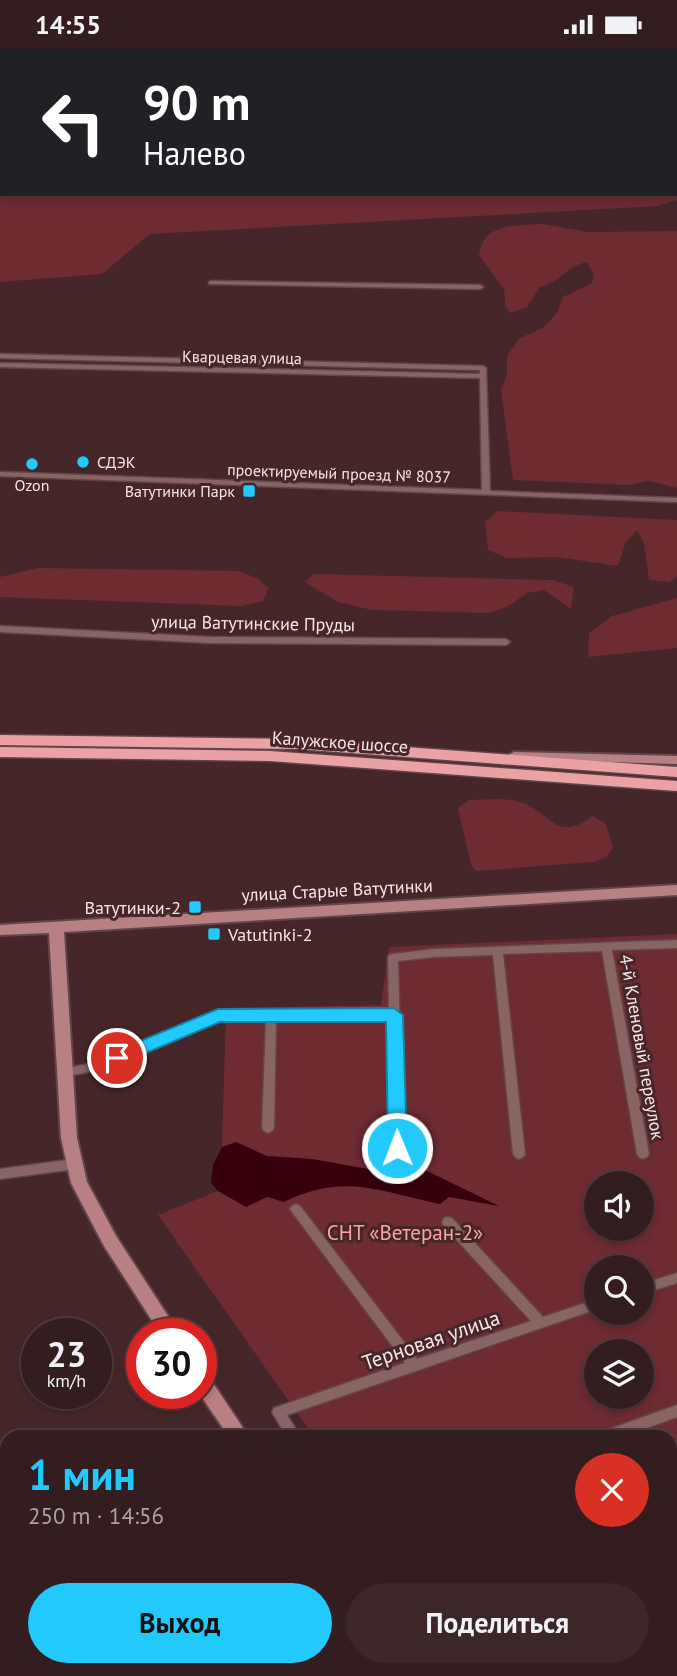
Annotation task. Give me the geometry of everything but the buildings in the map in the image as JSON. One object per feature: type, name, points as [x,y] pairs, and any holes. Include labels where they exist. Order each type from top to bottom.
[{"type":"highway","name":"Калужское шоссе","points":[[0,740],[297,744],[677,772]]},
{"type":"highway","name":"Калужское шоссе","points":[[0,752],[270,756],[677,786]]},
{"type":"main road","points":[[458,755],[677,760]]},
{"type":"main road","name":"улица Старые Ватутинки","points":[[0,930],[677,890]]},
{"type":"main road","points":[[55,926],[67,1072],[69,1138],[79,1183],[110,1241],[160,1318]]},
{"type":"main road","points":[[217,1403],[235,1430]]},
{"type":"street","points":[[211,283],[480,287]]},
{"type":"street","name":"Кварцевая улица","points":[[0,356],[483,372]]},
{"type":"street","name":"Кварцевая улица","points":[[0,365],[483,372]]},
{"type":"street","points":[[483,372],[486,493]]},
{"type":"street","name":"проектируемый проезд № 8037","points":[[0,474],[677,501]]},
{"type":"street","name":"улица Ватутинские Пруды","points":[[0,629],[211,640],[506,642]]},
{"type":"street","points":[[397,1148],[393,958],[434,953],[677,944]]},
{"type":"street","name":"4-й Кленовый переулок","points":[[606,946],[643,1154]]},
{"type":"street","points":[[498,952],[519,1154]]},
{"type":"street","points":[[268,1128],[271,1015]]},
{"type":"street","points":[[67,1072],[95,1067],[218,1016],[394,1015]]},
{"type":"street","points":[[0,1174],[75,1164]]},
{"type":"street","points":[[296,1209],[415,1366]]},
{"type":"street","points":[[448,1222],[541,1323]]},
{"type":"street","points":[[654,1285],[677,1278]]},
{"type":"street","name":"Терновая улица","points":[[290,1430],[278,1412],[584,1308]]},
{"type":"street","points":[[624,1430],[677,1411]]},
{"type":"green space","points":[[0,196],[677,196],[677,200],[658,206],[150,234],[102,274],[0,282]]},
{"type":"green space","points":[[542,224],[588,232],[677,231],[677,488],[650,481],[627,485],[513,480],[501,390],[507,374],[507,356],[520,338],[543,328],[557,313],[563,297],[592,283],[594,274],[587,262],[580,264],[553,282],[540,287],[527,307],[510,313],[505,304],[504,289],[479,255],[482,244],[494,231],[512,226]]},
{"type":"green space","points":[[497,511],[677,520],[677,577],[669,582],[649,580],[644,543],[637,530],[625,544],[618,566],[557,557],[507,558],[488,550],[485,522]]},
{"type":"green space","points":[[37,568],[238,571],[257,578],[269,588],[263,601],[241,606],[0,597],[0,577]]},
{"type":"green space","points":[[314,574],[552,580],[574,587],[571,609],[544,590],[527,593],[509,606],[490,613],[372,610],[338,602],[305,582]]},
{"type":"green space","points":[[677,598],[677,648],[588,657],[589,633],[612,616]]},
{"type":"green space","points":[[469,800],[514,800],[531,807],[562,827],[580,824],[593,816],[606,824],[613,847],[607,857],[593,862],[476,871],[471,865],[458,808]]},
{"type":"green space","name":"СНТ «Ветеран-2»","points":[[677,934],[677,1430],[309,1430],[158,1215],[218,1191],[226,1008],[381,1005],[389,947]]},
{"type":"shaded area","points":[[236,1142],[267,1156],[312,1159],[391,1173],[427,1171],[499,1206],[449,1197],[440,1204],[380,1190],[344,1186],[306,1193],[284,1202],[267,1197],[246,1207],[218,1191],[211,1183],[213,1165],[222,1147]]},
{"type":"place","name":"СДЭК","points":[[83,462]]},
{"type":"place","name":"Ozon","points":[[32,464]]},
{"type":"place","name":"Ватутинки Парк","points":[[249,491]]},
{"type":"place","name":"Ватутинки-2","points":[[195,907]]},
{"type":"place","name":"Vatutinki-2","points":[[214,934]]},
{"type":"route","points":[[117,1058],[218,1016],[394,1015],[397,1148]]}]
